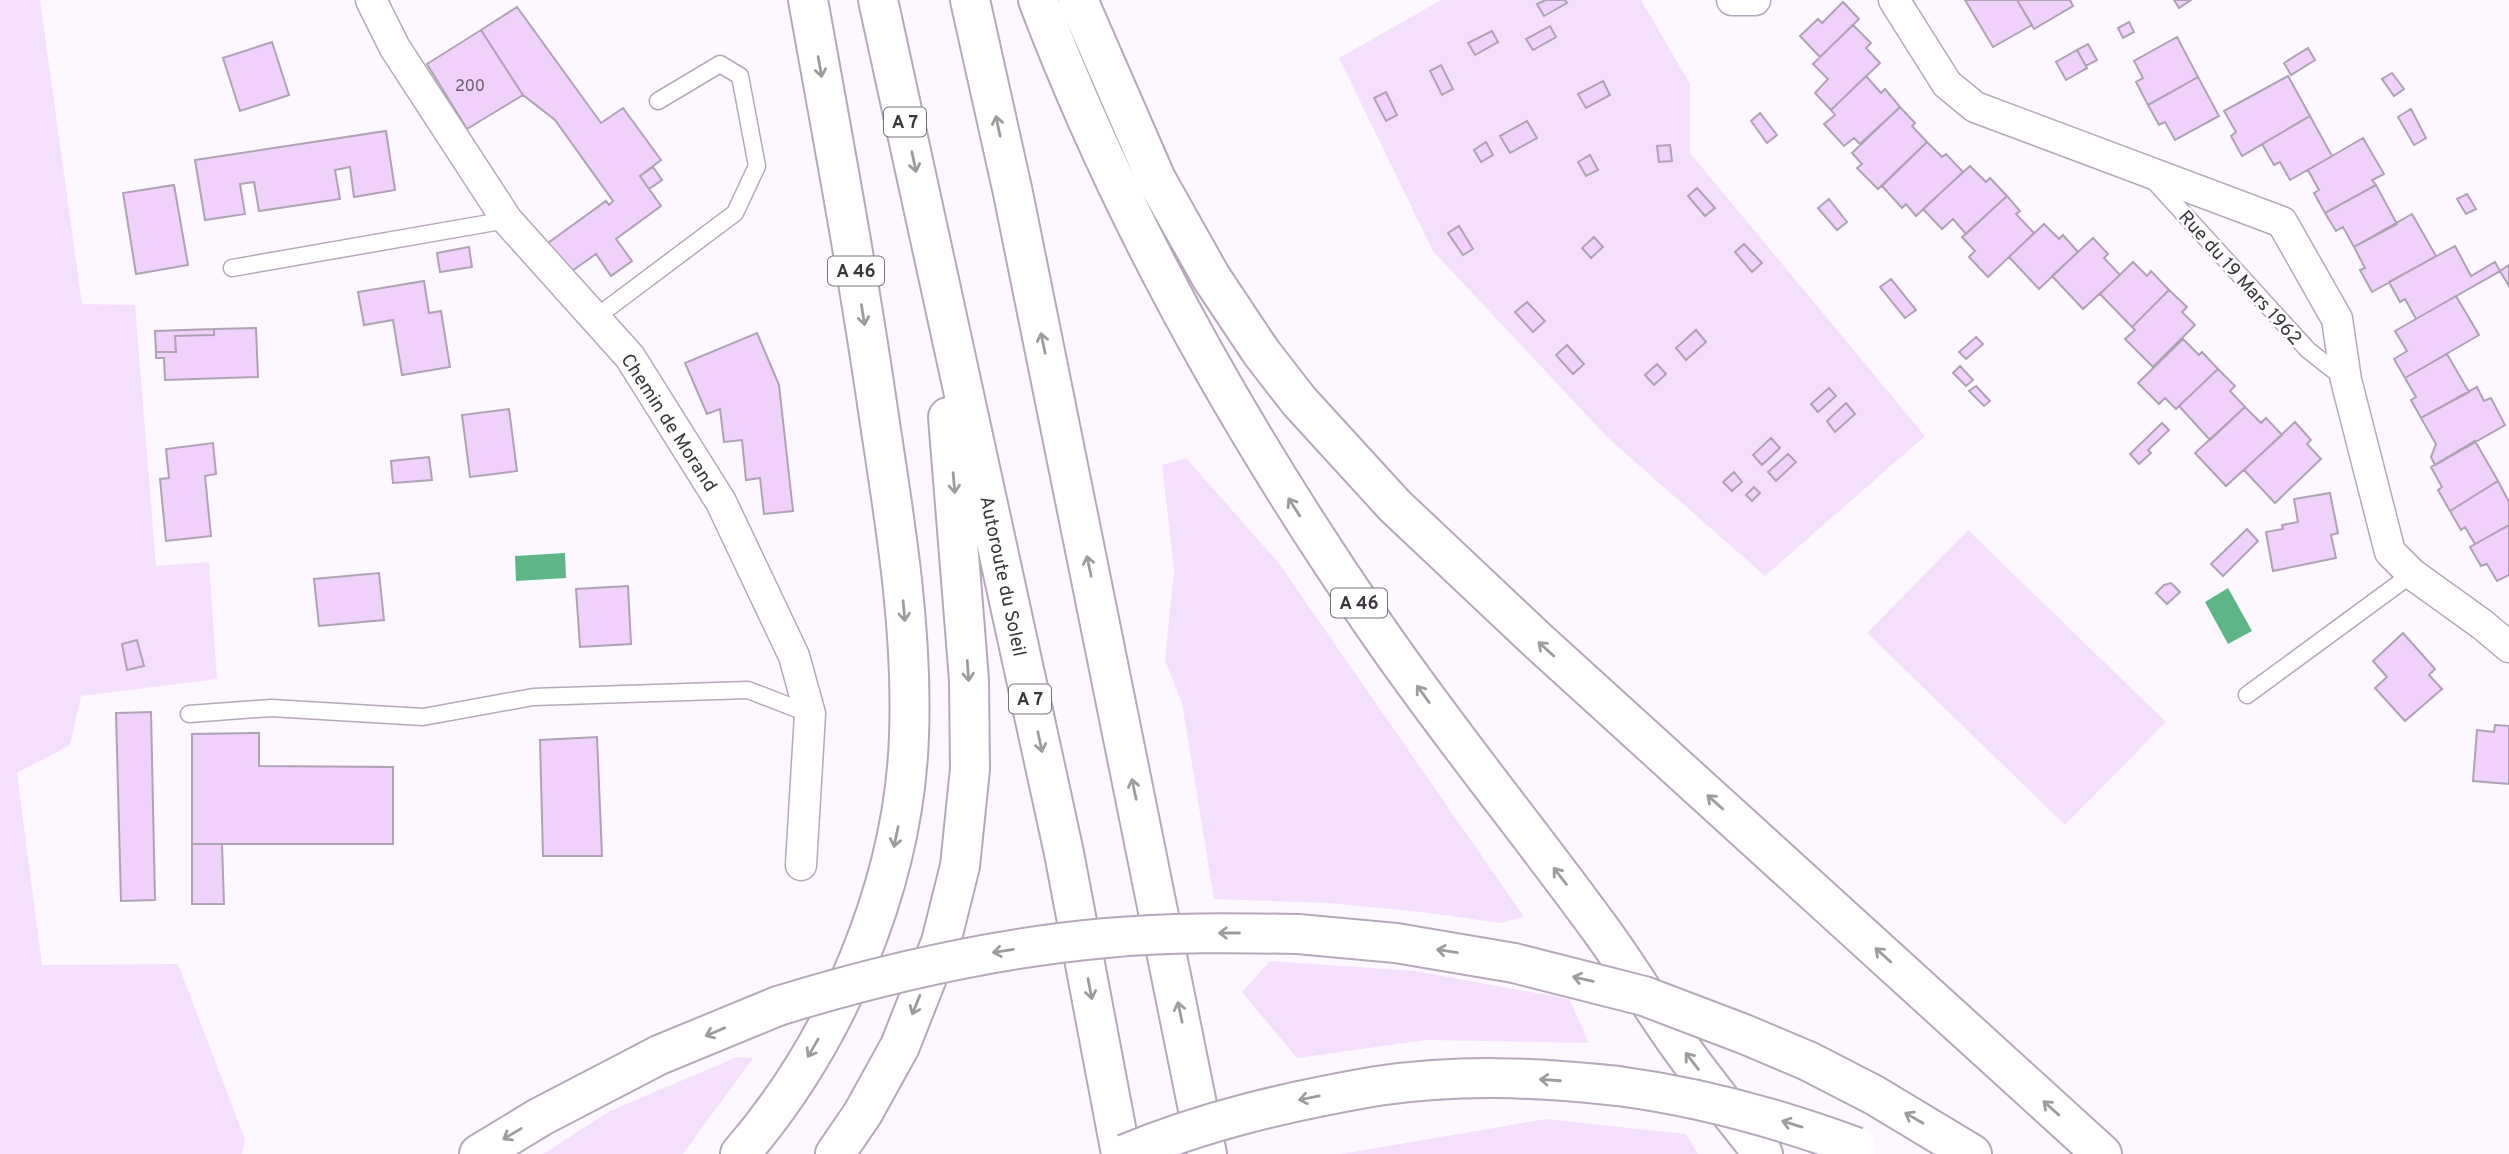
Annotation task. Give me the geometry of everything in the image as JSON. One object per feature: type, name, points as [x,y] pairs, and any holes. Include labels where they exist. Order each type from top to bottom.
[{"type":"highway","name":"A 46","points":[[740,1154],[796,1079],[834,1012],[863,949],[888,877],[902,808],[909,737],[908,660],[898,543],[872,365],[808,0]]},
{"type":"highway","name":"Autoroute du Soleil","points":[[878,0],[1061,840],[1123,1154]]},
{"type":"highway","points":[[970,0],[1013,192],[1207,1154]]},
{"type":"highway","name":"A 46","points":[[1038,0],[1075,93],[1125,201],[1219,383],[1290,501],[1377,630],[1463,750],[1600,928],[1679,1046],[1763,1154]]},
{"type":"highway","points":[[1077,0],[1156,179],[1211,277],[1261,352],[1307,411],[1395,506],[1535,639],[2102,1154]]},
{"type":"highway","points":[[835,1154],[863,1113],[900,1046],[941,942],[960,866],[970,769],[969,680],[960,543],[932,245]]},
{"type":"highway","points":[[478,1154],[540,1117],[659,1055],[778,1006],[886,975],[998,952],[1104,938],[1153,934],[1298,934],[1395,943],[1514,963],[1644,996],[1733,1029],[1808,1061],[1874,1095],[1972,1154]]},
{"type":"highway","points":[[1123,1154],[1253,1110],[1306,1098],[1377,1086],[1478,1077],[1559,1080],[1665,1092],[1717,1103],[1804,1128],[1864,1151]]},
{"type":"street","name":"Chemin de Morand","points":[[371,0],[395,48],[508,220],[630,357],[721,502],[793,656],[810,714],[801,865]]},
{"type":"street","points":[[1732,0],[1755,0]]},
{"type":"street","name":"Rue du 19 Mars 1962","points":[[1894,0],[1947,84],[1975,107],[2282,222],[2337,318],[2346,380],[2390,552],[2412,575],[2483,625],[2509,647]]},
{"type":"lane","points":[[595,318],[735,213],[757,166],[740,76],[720,65],[658,101]]},
{"type":"lane","name":"Rue du 19 Mars 1962","points":[[2142,168],[2308,350],[2346,380]]},
{"type":"lane","points":[[232,268],[508,220]]},
{"type":"lane","points":[[2246,695],[2412,575]]},
{"type":"lane","points":[[189,714],[271,708],[423,717],[533,697],[748,690],[810,714]]},
{"type":"shaded area","points":[[0,0],[40,0],[82,304],[135,305],[156,566],[209,562],[217,679],[81,696],[70,745],[17,773],[42,965],[178,964],[245,1139],[242,1154],[0,1154]]},
{"type":"shaded area","points":[[1441,0],[1641,0],[1690,84],[1690,153],[1925,436],[1765,576],[1608,438],[1433,251],[1339,58]]},
{"type":"shaded area","points":[[1186,458],[1278,562],[1524,917],[1500,923],[1328,903],[1214,899],[1182,703],[1165,660],[1174,570],[1162,465]]},
{"type":"shaded area","points":[[1968,530],[2166,722],[2065,825],[1867,633]]},
{"type":"shaded area","points":[[565,553],[566,578],[516,581],[515,556]]},
{"type":"shaded area","points":[[2228,588],[2252,631],[2228,644],[2205,602]]},
{"type":"shaded area","points":[[1270,961],[1415,971],[1569,999],[1589,1043],[1426,1040],[1297,1058],[1242,992]]},
{"type":"shaded area","points":[[737,1057],[753,1058],[683,1154],[543,1154],[610,1111]]},
{"type":"shaded area","points":[[1546,1119],[1686,1134],[1698,1154],[1341,1154]]},
{"type":"building","points":[[1546,0],[1565,0],[1567,3],[1544,16],[1537,4]]},
{"type":"building","points":[[1965,0],[2017,0],[2032,25],[1993,47]]},
{"type":"building","points":[[2017,0],[2070,0],[2073,6],[2034,29]]},
{"type":"building","points":[[2174,0],[2191,0],[2179,8]]},
{"type":"building","points":[[1843,2],[1859,19],[1820,57],[1800,36],[1818,19],[1822,23]]},
{"type":"building","points":[[517,7],[601,123],[623,108],[661,160],[640,176],[661,206],[616,239],[632,261],[611,276],[596,254],[569,273],[548,243],[606,201],[609,205],[613,201],[555,120],[523,95],[481,30]]},
{"type":"building","points":[[2129,22],[2134,32],[2123,38],[2118,28]]},
{"type":"building","points":[[1853,25],[1871,43],[1866,48],[1880,63],[1831,110],[1815,93],[1828,79],[1813,64]]},
{"type":"building","points":[[1550,26],[1556,37],[1533,50],[1526,39]]},
{"type":"building","points":[[481,30],[523,95],[467,129],[427,64]]},
{"type":"building","points":[[1492,31],[1498,42],[1475,55],[1468,43]]},
{"type":"building","points":[[2177,37],[2198,77],[2148,105],[2136,82],[2143,78],[2134,61]]},
{"type":"building","points":[[272,42],[289,95],[240,111],[223,58]]},
{"type":"building","points":[[2088,44],[2097,60],[2086,66],[2077,50]]},
{"type":"building","points":[[2308,48],[2315,60],[2291,75],[2284,63]]},
{"type":"building","points":[[2077,50],[2087,68],[2066,80],[2056,62]]},
{"type":"building","points":[[1441,65],[1453,89],[1442,95],[1430,71]]},
{"type":"building","points":[[2392,73],[2404,89],[2394,96],[2382,79]]},
{"type":"building","points":[[1866,76],[1881,93],[1885,89],[1900,107],[1860,144],[1854,138],[1844,146],[1824,124],[1835,115],[1831,110]]},
{"type":"building","points":[[2288,76],[2310,116],[2242,156],[2231,136],[2236,132],[2224,111]]},
{"type":"building","points":[[2198,77],[2219,116],[2175,140],[2165,122],[2159,125],[2148,105]]},
{"type":"building","points":[[1603,81],[1610,95],[1586,108],[1578,94]]},
{"type":"building","points":[[1386,92],[1397,115],[1386,121],[1374,98]]},
{"type":"building","points":[[1900,107],[1915,123],[1912,126],[1927,142],[1878,189],[1857,168],[1862,164],[1852,153]]},
{"type":"building","points":[[2411,109],[2426,138],[2414,145],[2398,117]]},
{"type":"building","points":[[1760,113],[1777,135],[1767,143],[1751,121]]},
{"type":"building","points":[[2310,116],[2332,156],[2290,180],[2280,162],[2274,165],[2262,144]]},
{"type":"building","points":[[1527,121],[1537,138],[1510,153],[1500,136]]},
{"type":"building","points":[[386,131],[395,190],[354,197],[350,167],[335,170],[340,199],[259,211],[254,182],[240,184],[245,214],[205,220],[195,160]]},
{"type":"building","points":[[2363,138],[2384,174],[2372,180],[2376,185],[2325,213],[2314,193],[2319,190],[2308,170]]},
{"type":"building","points":[[1486,142],[1493,155],[1481,162],[1474,150]]},
{"type":"building","points":[[1927,142],[1942,157],[1946,154],[1963,172],[1916,216],[1906,204],[1902,208],[1882,186]]},
{"type":"building","points":[[1670,145],[1672,161],[1659,162],[1657,146]]},
{"type":"building","points":[[1590,155],[1598,170],[1586,176],[1578,162]]},
{"type":"building","points":[[1970,166],[1986,182],[1990,178],[2007,196],[1966,234],[1953,219],[1942,229],[1923,209]]},
{"type":"building","points":[[653,167],[662,180],[649,189],[640,176]]},
{"type":"building","points":[[174,185],[188,265],[136,274],[123,193]]},
{"type":"building","points":[[2376,185],[2397,224],[2354,247],[2343,227],[2336,231],[2325,213]]},
{"type":"building","points":[[1697,188],[1715,208],[1705,216],[1688,196]]},
{"type":"building","points":[[2467,194],[2476,209],[2466,214],[2457,199]]},
{"type":"building","points":[[2007,196],[2020,211],[2016,214],[2034,233],[1988,277],[1969,257],[1975,251],[1962,237]]},
{"type":"building","points":[[1829,199],[1847,222],[1837,230],[1818,208]]},
{"type":"building","points":[[2412,214],[2436,256],[2372,292],[2360,270],[2365,268],[2354,247]]},
{"type":"building","points":[[2044,224],[2059,239],[2063,235],[2078,252],[2039,289],[2009,257]]},
{"type":"building","points":[[1459,226],[1473,249],[1463,255],[1448,233]]},
{"type":"building","points":[[1594,237],[1603,247],[1591,258],[1582,248]]},
{"type":"building","points":[[2093,238],[2108,254],[2104,258],[2120,275],[2083,309],[2052,276]]},
{"type":"building","points":[[1744,244],[1762,263],[1752,272],[1735,252]]},
{"type":"building","points":[[2455,246],[2471,276],[2495,262],[2500,271],[2416,319],[2405,299],[2400,302],[2389,282]]},
{"type":"building","points":[[469,247],[472,267],[440,272],[437,253]]},
{"type":"building","points":[[2133,262],[2147,276],[2151,271],[2169,290],[2132,327],[2100,294]]},
{"type":"building","points":[[2509,265],[2509,286],[2500,271]]},
{"type":"building","points":[[1891,279],[1916,310],[1905,318],[1880,287]]},
{"type":"building","points":[[424,281],[429,313],[441,311],[450,367],[402,375],[393,320],[364,325],[358,292]]},
{"type":"building","points":[[2169,290],[2187,307],[2182,312],[2195,325],[2153,367],[2125,339],[2135,330],[2132,327]]},
{"type":"building","points":[[2456,296],[2479,335],[2405,378],[2394,359],[2407,351],[2395,331]]},
{"type":"building","points":[[1527,302],[1545,321],[1533,332],[1515,312]]},
{"type":"building","points":[[256,328],[258,377],[165,380],[164,358],[156,358],[156,352],[176,352],[175,336],[214,335],[214,329]]},
{"type":"building","points":[[214,329],[214,335],[175,336],[176,352],[156,352],[155,331]]},
{"type":"building","points":[[1696,330],[1706,342],[1686,360],[1676,348]]},
{"type":"building","points":[[757,333],[779,385],[793,511],[764,514],[760,478],[746,480],[742,440],[724,442],[720,409],[707,414],[685,363]]},
{"type":"building","points":[[1976,337],[1983,344],[1966,359],[1959,352]]},
{"type":"building","points":[[2183,339],[2199,355],[2202,352],[2218,369],[2176,409],[2165,398],[2159,404],[2138,383]]},
{"type":"building","points":[[1567,345],[1584,364],[1573,374],[1556,355]]},
{"type":"building","points":[[2447,354],[2469,392],[2421,418],[2411,400],[2416,397],[2405,378]]},
{"type":"building","points":[[1657,364],[1666,374],[1654,385],[1645,375]]},
{"type":"building","points":[[1960,366],[1973,380],[1966,386],[1953,373]]},
{"type":"building","points":[[2218,369],[2235,386],[2230,391],[2245,407],[2210,440],[2179,406]]},
{"type":"building","points":[[1976,386],[1990,401],[1984,406],[1969,391]]},
{"type":"building","points":[[2477,387],[2484,401],[2491,398],[2505,425],[2435,465],[2431,457],[2436,444],[2421,418]]},
{"type":"building","points":[[1829,388],[1836,396],[1818,412],[1811,404]]},
{"type":"building","points":[[1846,403],[1855,414],[1835,432],[1827,421]]},
{"type":"building","points":[[2245,407],[2261,423],[2266,418],[2282,435],[2226,486],[2195,453]]},
{"type":"building","points":[[509,409],[517,471],[470,477],[462,415]]},
{"type":"building","points":[[2295,422],[2311,440],[2307,444],[2321,459],[2275,503],[2244,470]]},
{"type":"building","points":[[2162,423],[2169,430],[2148,450],[2151,453],[2139,464],[2130,454]]},
{"type":"building","points":[[1771,438],[1780,448],[1762,465],[1753,455]]},
{"type":"building","points":[[2475,441],[2498,481],[2450,511],[2438,490],[2442,487],[2431,467]]},
{"type":"building","points":[[213,443],[216,474],[205,476],[211,536],[166,541],[160,479],[169,478],[166,449]]},
{"type":"building","points":[[1788,454],[1796,462],[1776,481],[1768,472]]},
{"type":"building","points":[[429,457],[432,480],[393,483],[391,461]]},
{"type":"building","points":[[1734,472],[1742,482],[1732,491],[1723,482]]},
{"type":"building","points":[[2498,481],[2509,502],[2509,525],[2475,544],[2465,527],[2461,530],[2450,511]]},
{"type":"building","points":[[1754,487],[1760,493],[1752,501],[1746,495]]},
{"type":"building","points":[[2330,493],[2338,533],[2331,535],[2336,558],[2273,571],[2266,532],[2283,529],[2282,525],[2298,522],[2294,499]]},
{"type":"building","points":[[2509,525],[2509,575],[2497,581],[2487,564],[2481,566],[2470,547]]},
{"type":"building","points":[[2247,529],[2258,541],[2223,576],[2211,564]]},
{"type":"building","points":[[379,573],[384,620],[319,626],[314,579]]},
{"type":"building","points":[[2171,583],[2180,592],[2167,604],[2156,593],[2164,585]]},
{"type":"building","points":[[628,586],[631,644],[580,647],[576,589]]},
{"type":"building","points":[[2403,633],[2435,669],[2429,675],[2442,689],[2405,721],[2375,688],[2387,677],[2373,661]]},
{"type":"building","points":[[137,640],[144,666],[127,670],[122,644]]},
{"type":"building","points":[[151,712],[155,900],[121,901],[116,713]]},
{"type":"building","points":[[2495,725],[2509,726],[2509,784],[2473,781],[2477,730],[2494,732]]},
{"type":"building","points":[[259,733],[259,766],[393,767],[393,844],[192,844],[192,734]]},
{"type":"building","points":[[597,737],[602,856],[543,856],[540,740]]},
{"type":"building","points":[[192,844],[222,844],[224,904],[192,904]]}]
